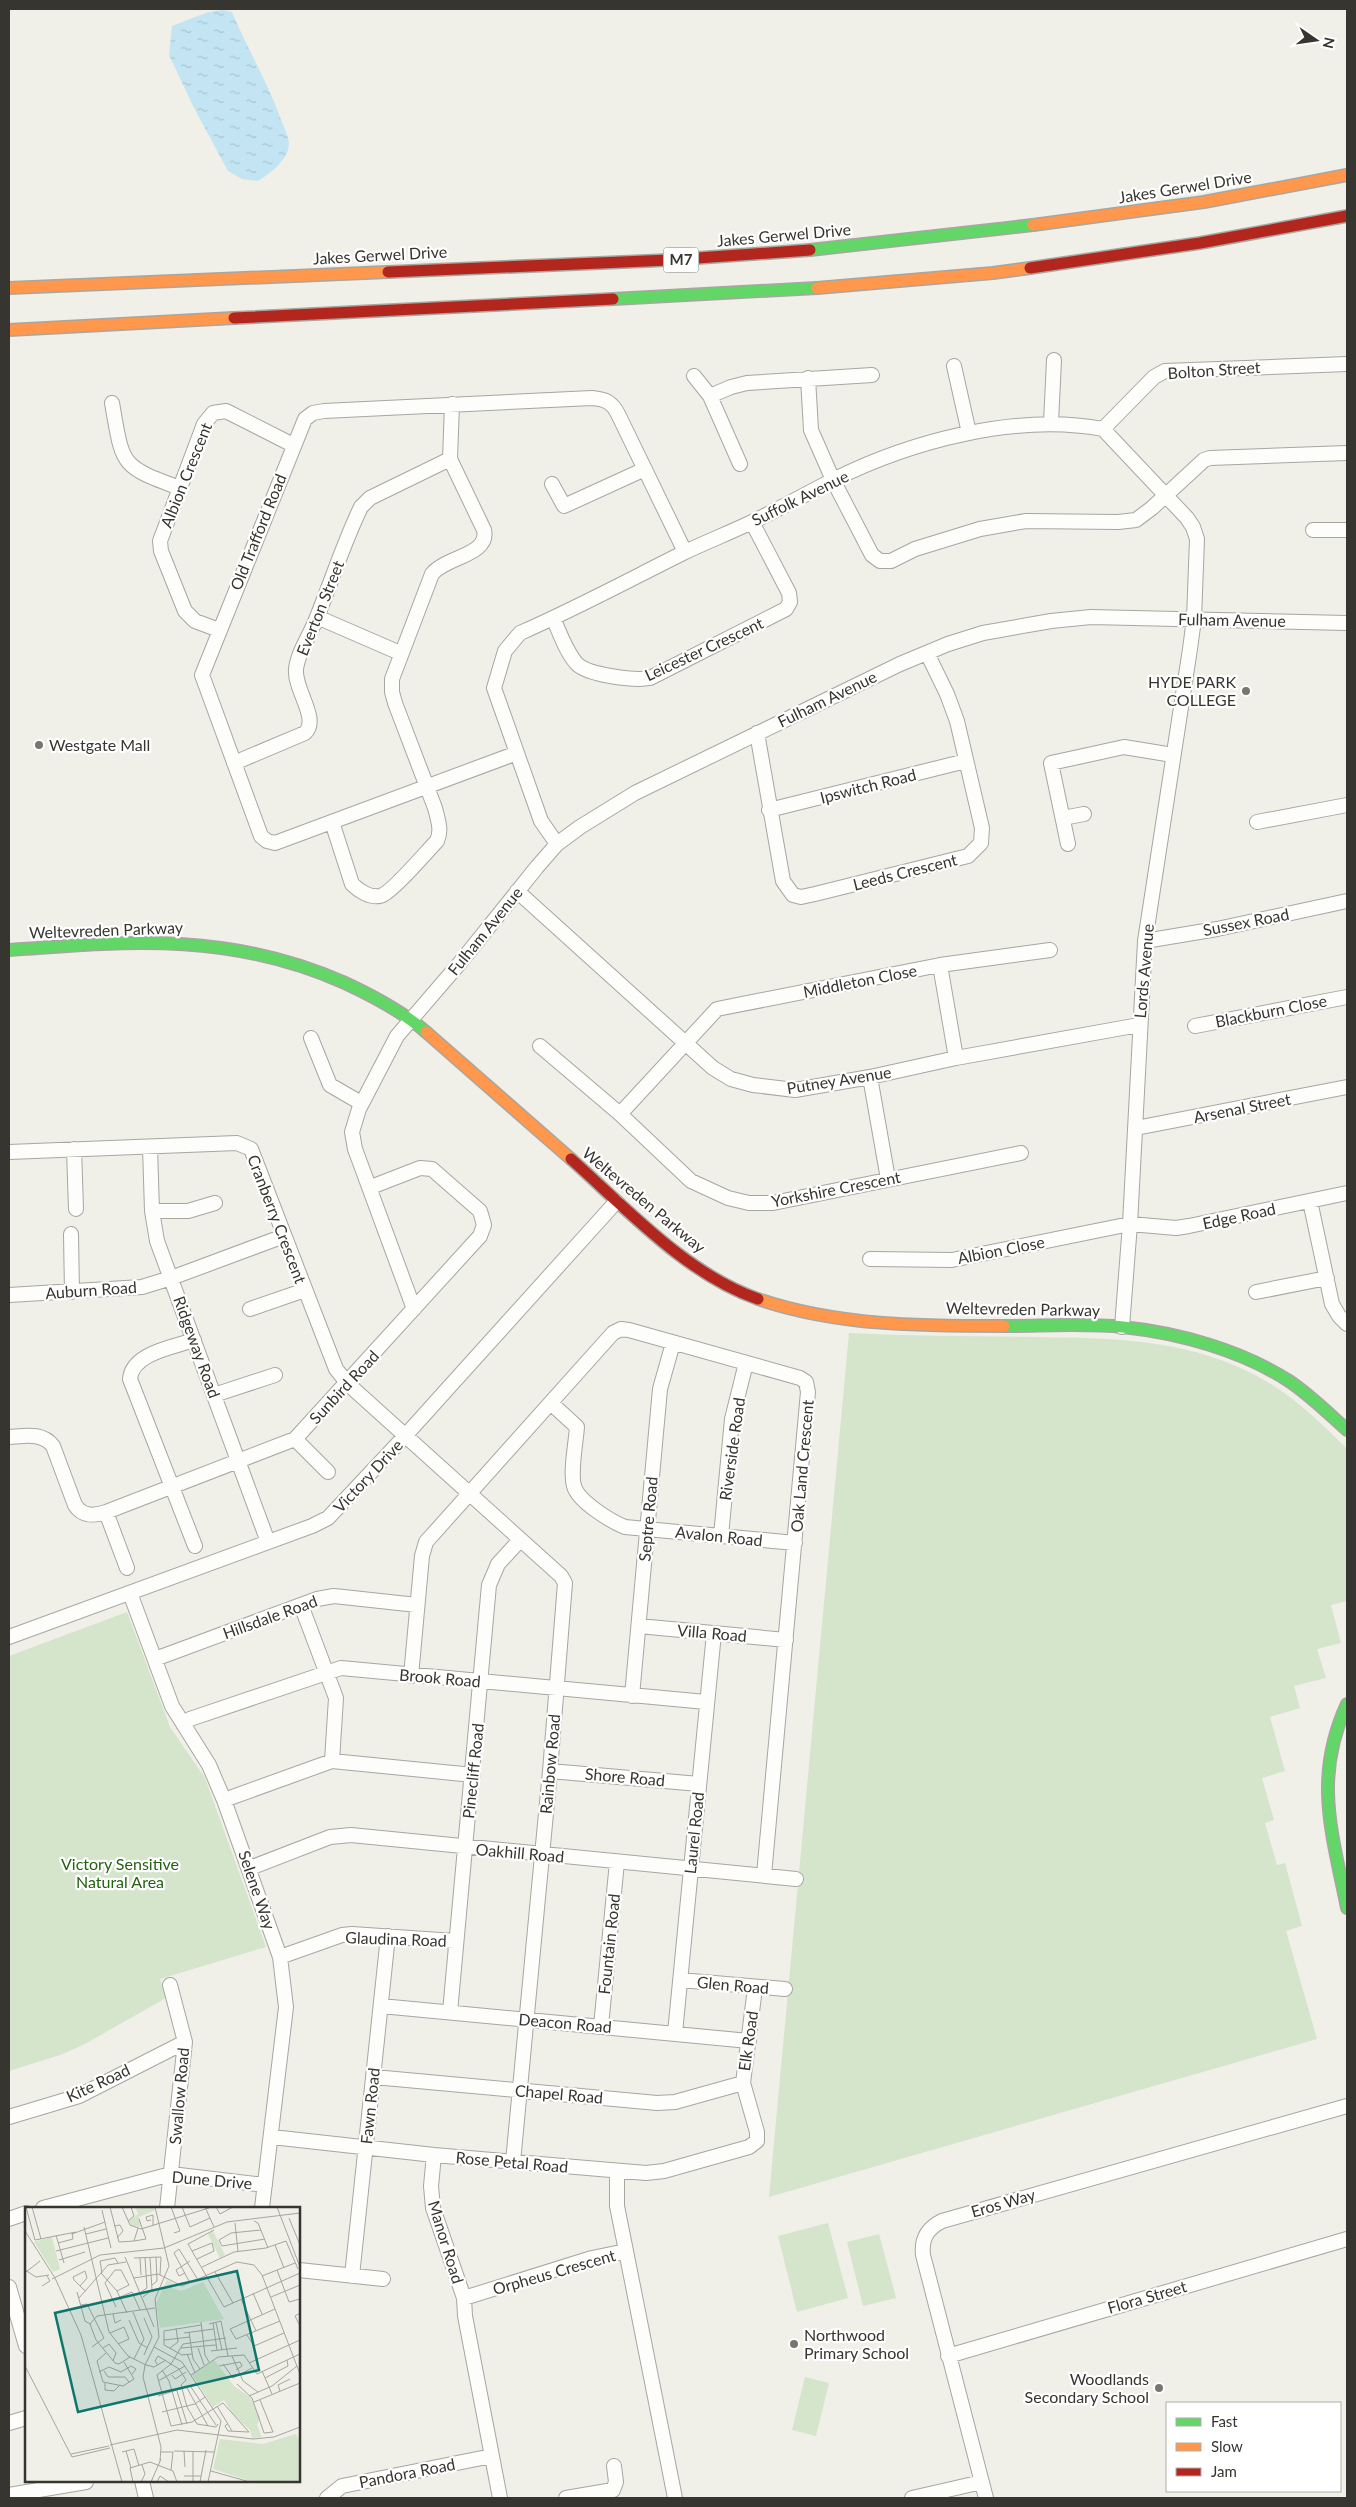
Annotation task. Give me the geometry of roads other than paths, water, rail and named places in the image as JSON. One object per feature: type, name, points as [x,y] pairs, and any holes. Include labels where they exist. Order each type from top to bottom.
[{"type":"main road","name":"Jakes Gerwel Drive","points":[[9,288],[669,260],[832,248],[991,231],[1204,202],[1347,175]]},
{"type":"main road","name":"M7","points":[[9,330],[857,285],[993,274],[1200,243],[1347,216]]},
{"type":"main road","name":"Weltevreden Parkway","points":[[9,950],[127,943],[181,943],[218,946],[298,965],[386,1003],[412,1020],[497,1092],[616,1202],[678,1254],[705,1272],[753,1297],[804,1312],[877,1323],[1122,1326],[1182,1337],[1245,1358],[1288,1380],[1315,1400],[1347,1430]]},
{"type":"main road","points":[[1347,1704],[1334,1730],[1326,1772],[1326,1799],[1343,1861],[1347,1908]]},
{"type":"street","points":[[1051,423],[1054,360]]},
{"type":"street","name":"Bolton Street","points":[[1103,429],[1154,378],[1165,371],[1347,364]]},
{"type":"street","points":[[954,366],[969,433]]},
{"type":"street","points":[[710,396],[731,386],[747,383],[872,374]]},
{"type":"street","points":[[694,376],[710,396],[740,464]]},
{"type":"street","points":[[808,378],[812,430],[833,480],[872,555],[887,562],[915,549],[980,529],[1026,521],[1129,522],[1142,516],[1204,460],[1210,458],[1347,453]]},
{"type":"street","name":"Old Trafford Road","points":[[517,753],[275,843],[267,841],[259,832],[202,678],[219,630],[305,419],[313,413],[452,404],[603,399],[615,408],[685,552]]},
{"type":"street","points":[[112,403],[119,441],[128,463],[141,474],[180,488]]},
{"type":"street","points":[[332,822],[352,884],[360,891],[372,896],[384,895],[438,838],[440,825],[392,692],[392,678],[429,579],[434,571],[442,565],[480,547],[485,539],[484,530],[450,459],[452,404]]},
{"type":"street","name":"Albion Crescent","points":[[219,630],[195,621],[185,611],[161,551],[162,533],[204,424],[219,411],[232,413],[293,445]]},
{"type":"street","name":"Suffolk Avenue","points":[[557,844],[542,821],[495,696],[494,680],[505,651],[516,636],[685,552],[752,522],[833,480],[889,457],[969,433],[1051,423],[1103,429]]},
{"type":"street","points":[[1103,429],[1187,518],[1196,533],[1194,619]]},
{"type":"street","name":"Everton Street","points":[[234,763],[305,734],[308,730],[310,717],[297,686],[296,669],[299,656],[317,618],[357,515],[365,502],[450,459]]},
{"type":"street","points":[[552,484],[565,506],[645,468]]},
{"type":"street","name":"Leicester Crescent","points":[[553,618],[569,653],[580,666],[631,679],[650,678],[786,609],[790,602],[789,593],[752,522]]},
{"type":"street","points":[[1313,530],[1347,530]]},
{"type":"street","points":[[317,618],[400,653]]},
{"type":"street","name":"Fulham Avenue","points":[[412,1020],[557,844],[635,792],[927,653],[983,633],[1051,621],[1091,618],[1347,623]]},
{"type":"street","name":"Lords Avenue","points":[[1122,1326],[1136,1128],[1139,1025],[1145,941],[1194,619]]},
{"type":"street","name":"Leeds Crescent","points":[[757,733],[769,810],[783,881],[790,892],[797,896],[815,894],[968,856],[981,843],[982,828],[950,703],[927,653]]},
{"type":"street","points":[[1068,844],[1051,763],[1124,747],[1173,755]]},
{"type":"street","name":"Ipswitch Road","points":[[769,810],[966,761]]},
{"type":"street","points":[[1256,822],[1347,804]]},
{"type":"street","points":[[1062,818],[1084,814]]},
{"type":"street","name":"Putney Avenue","points":[[517,891],[721,1073],[753,1085],[773,1089],[795,1090],[870,1077],[956,1058],[1139,1025]]},
{"type":"street","name":"Sussex Road","points":[[1145,941],[1217,929],[1347,902]]},
{"type":"street","name":"Middleton Close","points":[[686,1043],[717,1008],[940,965],[1050,950]]},
{"type":"street","points":[[940,965],[956,1058]]},
{"type":"street","name":"Blackburn Close","points":[[1195,1026],[1347,997]]},
{"type":"street","points":[[412,1020],[397,1036],[361,1104],[353,1126],[352,1138],[414,1309]]},
{"type":"street","points":[[311,1038],[330,1085],[361,1104]]},
{"type":"street","points":[[620,1114],[686,1043]]},
{"type":"street","name":"Yorkshire Crescent","points":[[540,1046],[620,1114],[692,1181],[713,1193],[748,1203],[773,1203],[1021,1152]]},
{"type":"street","points":[[870,1077],[888,1179]]},
{"type":"street","name":"Arsenal Street","points":[[1136,1128],[1347,1087]]},
{"type":"street","name":"Cranberry Crescent","points":[[9,1152],[236,1143],[247,1146],[256,1159],[330,1358],[348,1384],[405,1436]]},
{"type":"street","name":"Ridgeway Road","points":[[150,1147],[152,1211],[157,1241],[240,1461],[268,1542]]},
{"type":"street","points":[[74,1149],[76,1209]]},
{"type":"street","name":"Sunbird Road","points":[[9,1437],[36,1436],[49,1441],[53,1446],[78,1509],[89,1515],[106,1512],[295,1439],[348,1384],[480,1236],[484,1225],[480,1211],[432,1169],[420,1168],[370,1187]]},
{"type":"street","name":"Edge Road","points":[[1130,1224],[1176,1228],[1347,1193]]},
{"type":"street","points":[[1310,1201],[1335,1310],[1347,1324]]},
{"type":"street","name":"Victory Drive","points":[[9,1638],[328,1518],[405,1436],[616,1202]]},
{"type":"street","points":[[152,1211],[188,1211],[215,1203]]},
{"type":"street","name":"Albion Close","points":[[870,1259],[952,1260],[1130,1224]]},
{"type":"street","points":[[71,1234],[72,1292]]},
{"type":"street","name":"Auburn Road","points":[[9,1295],[127,1289],[171,1278],[284,1236]]},
{"type":"street","points":[[1256,1292],[1327,1278]]},
{"type":"street","points":[[250,1309],[305,1290]]},
{"type":"street","name":"Oak Land Crescent","points":[[411,1676],[422,1556],[426,1542],[552,1404],[613,1333],[621,1329],[800,1378],[806,1382],[808,1392],[764,1875]]},
{"type":"street","points":[[194,1340],[142,1359],[134,1367],[130,1376],[195,1546]]},
{"type":"street","name":"Septre Road","points":[[632,1696],[660,1389],[672,1344]]},
{"type":"street","name":"Riverside Road","points":[[721,1536],[732,1419],[746,1363]]},
{"type":"street","points":[[214,1395],[275,1375]]},
{"type":"street","name":"Avalon Road","points":[[552,1404],[577,1427],[573,1484],[578,1495],[611,1522],[624,1527],[795,1544]]},
{"type":"street","name":"Rainbow Road","points":[[405,1436],[470,1492],[561,1576],[565,1583],[550,1771],[513,2162]]},
{"type":"street","points":[[295,1439],[328,1472]]},
{"type":"street","points":[[106,1512],[127,1568]]},
{"type":"street","name":"Pinecliff Road","points":[[450,2012],[455,1941],[492,1577],[498,1564],[520,1540]]},
{"type":"street","name":"Selene Way","points":[[130,1593],[172,1706],[209,1765],[224,1800],[250,1868],[280,1957],[286,2007],[272,2137],[262,2207]]},
{"type":"street","name":"Hillsdale Road","points":[[155,1659],[317,1599],[334,1596],[417,1605]]},
{"type":"street","points":[[301,1605],[337,1704],[332,1761]]},
{"type":"street","name":"Villa Road","points":[[639,1626],[786,1640]]},
{"type":"street","name":"Laurel Road","points":[[674,2033],[714,1633]]},
{"type":"street","name":"Brook Road","points":[[183,1724],[326,1671],[341,1668],[706,1702]]},
{"type":"street","points":[[224,1800],[332,1761],[473,1775]]},
{"type":"street","name":"Shore Road","points":[[550,1771],[699,1784]]},
{"type":"street","name":"Oakhill Road","points":[[250,1868],[330,1836],[351,1835],[796,1879]]},
{"type":"street","name":"Fountain Road","points":[[601,2026],[617,1862]]},
{"type":"street","name":"Glaudina Road","points":[[280,1957],[342,1935],[455,1941]]},
{"type":"street","name":"Fawn Road","points":[[352,2276],[388,1936]]},
{"type":"street","name":"Glen Road","points":[[680,1980],[755,1988],[786,1989]]},
{"type":"street","name":"Swallow Road","points":[[167,2207],[185,2042],[170,1985]]},
{"type":"street","name":"Elk Road","points":[[749,2147],[757,2141],[758,2132],[743,2083],[755,1988]]},
{"type":"street","name":"Deacon Road","points":[[381,2006],[749,2041]]},
{"type":"street","name":"Kite Road","points":[[9,2117],[79,2096],[185,2042]]},
{"type":"street","name":"Chapel Road","points":[[374,2077],[667,2103],[743,2083]]},
{"type":"street","name":"Eros Way","points":[[986,2498],[923,2255],[924,2238],[935,2224],[1347,2106]]},
{"type":"street","name":"Rose Petal Road","points":[[272,2137],[434,2155],[646,2173],[664,2171],[749,2147]]},
{"type":"street","name":"Manor Road","points":[[434,2155],[431,2197],[433,2208],[464,2298]]},
{"type":"street","points":[[617,2171],[617,2206],[626,2251]]},
{"type":"street","name":"Dune Drive","points":[[52,2207],[69,2205],[171,2174],[265,2185]]},
{"type":"street","points":[[9,2219],[25,2213]]},
{"type":"street","name":"Flora Street","points":[[948,2356],[1347,2239]]},
{"type":"street","name":"Orpheus Crescent","points":[[464,2298],[592,2258],[626,2251],[675,2498]]},
{"type":"street","points":[[300,2270],[383,2279]]},
{"type":"street","points":[[9,2287],[25,2343]]},
{"type":"street","points":[[464,2298],[464,2316],[500,2498]]},
{"type":"street","points":[[9,2423],[25,2418]]},
{"type":"street","name":"Pandora Road","points":[[327,2498],[342,2486],[492,2456]]},
{"type":"street","points":[[566,2498],[614,2490],[616,2482],[614,2466]]},
{"type":"street","points":[[9,2495],[86,2482]]},
{"type":"street","points":[[142,2482],[146,2498]]},
{"type":"street","points":[[912,2498],[982,2482]]},
{"type":"water","points":[[223,10],[232,12],[269,90],[289,143],[283,160],[274,170],[258,181],[242,179],[228,171],[194,108],[169,55],[172,26],[208,12]]},
{"type":"place","name":"HYDE PARK COLLEGE","points":[[1246,691]]},
{"type":"place","name":"Westgate Mall","points":[[39,745]]},
{"type":"place","name":"Northwood Primary School","points":[[794,2344]]},
{"type":"place","name":"Woodlands Secondary School","points":[[1159,2388]]},
{"type":"park label","name":"Victory Sensitive Natural Area","points":[[120,1873]]}]
